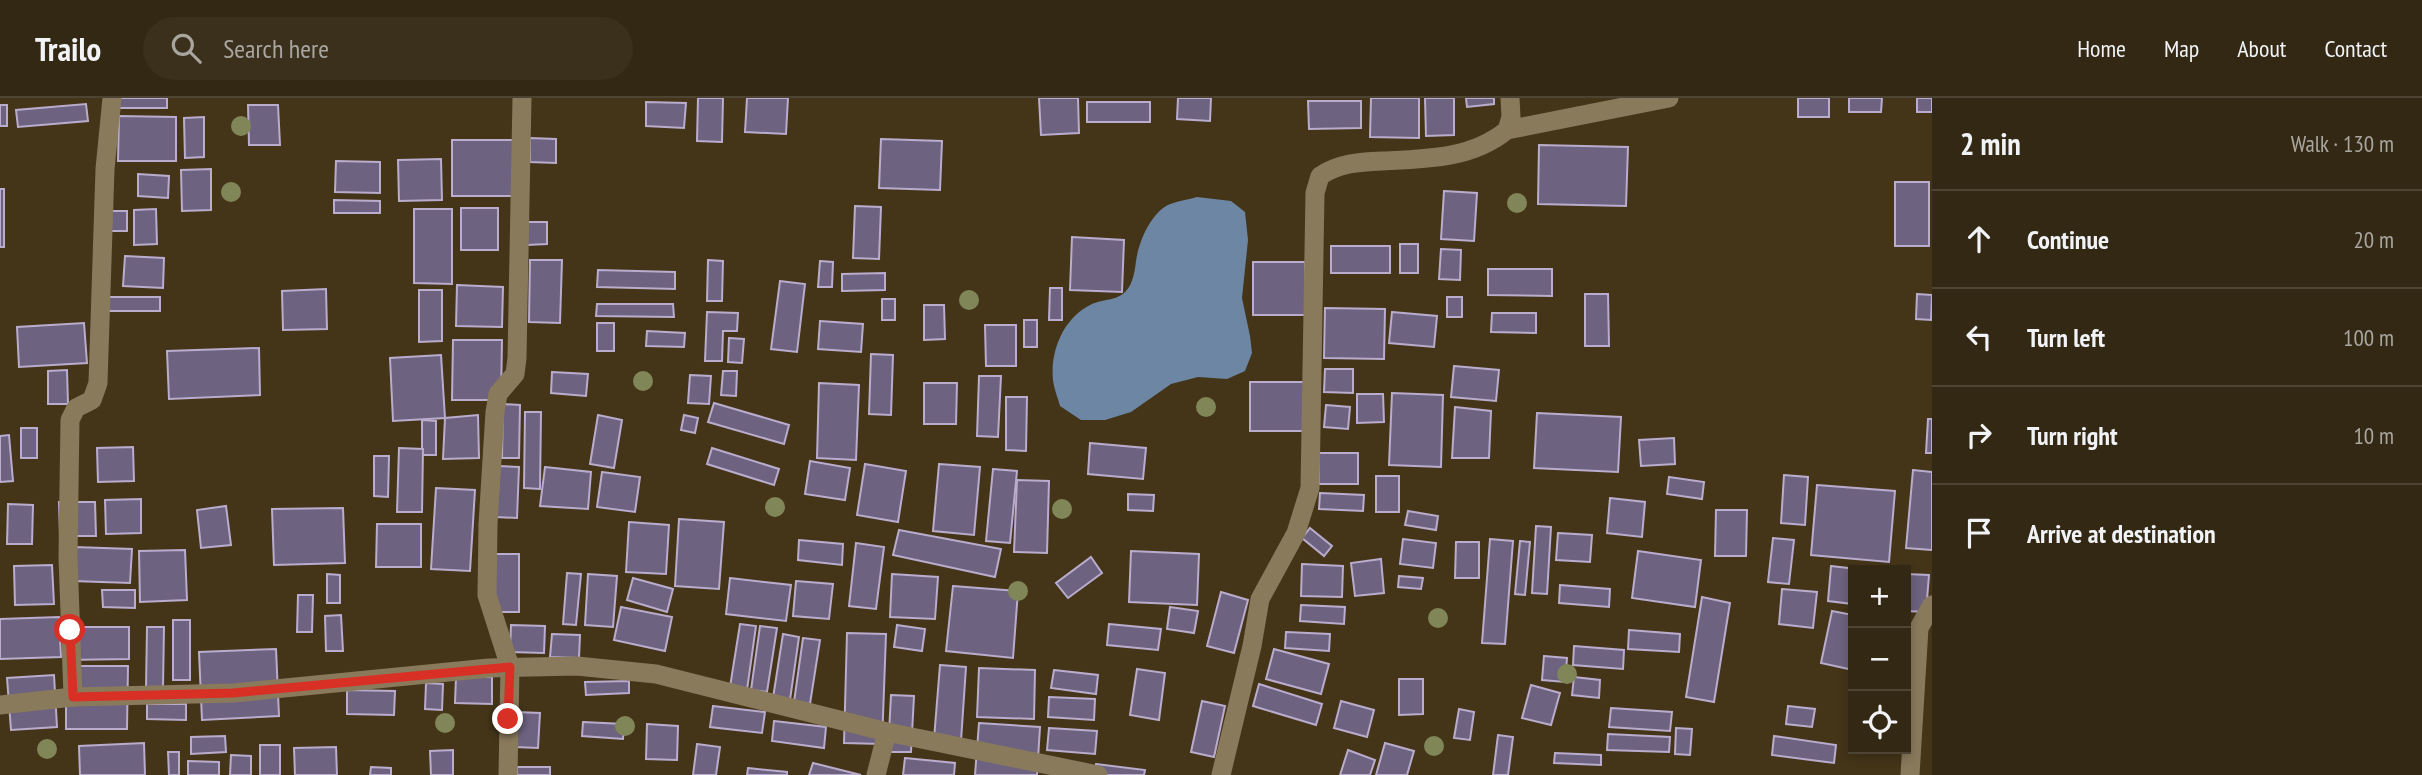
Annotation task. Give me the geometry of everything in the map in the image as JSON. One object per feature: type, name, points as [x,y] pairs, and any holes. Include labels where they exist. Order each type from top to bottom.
[{"type":"street","points":[[73,697],[69,581],[70,420],[76,408],[92,400],[98,383],[105,169],[112,98]]},
{"type":"street","points":[[508,775],[510,667],[486,595],[486,564],[495,412],[498,394],[515,374],[517,358],[522,98]]},
{"type":"street","points":[[1507,130],[1511,117],[1510,98]]},
{"type":"street","points":[[1221,775],[1252,646],[1260,599],[1296,533],[1310,488],[1315,194],[1320,176],[1335,166],[1461,153],[1482,146],[1507,130],[1669,98]]},
{"type":"street","points":[[1910,775],[1919,628],[1932,606]]},
{"type":"street","points":[[0,705],[73,697],[233,693],[510,667],[577,666],[656,674],[887,732],[1098,775]]},
{"type":"street","points":[[876,775],[887,732]]},
{"type":"water","points":[[1197,197],[1231,201],[1245,212],[1248,240],[1242,298],[1252,353],[1245,371],[1227,379],[1198,377],[1171,384],[1131,412],[1105,420],[1081,420],[1060,406],[1054,387],[1054,357],[1061,336],[1082,310],[1096,302],[1118,297],[1128,288],[1142,238],[1160,211],[1170,204]]},
{"type":"building","points":[[116,98],[167,98],[167,108],[116,108]]},
{"type":"building","points":[[698,98],[723,98],[722,142],[697,141]]},
{"type":"building","points":[[747,98],[788,98],[786,134],[745,132]]},
{"type":"building","points":[[1039,98],[1078,98],[1079,133],[1041,135]]},
{"type":"building","points":[[1178,98],[1211,98],[1210,121],[1177,119]]},
{"type":"building","points":[[1371,98],[1419,98],[1419,138],[1370,137]]},
{"type":"building","points":[[1425,98],[1454,98],[1454,135],[1426,136]]},
{"type":"building","points":[[1466,98],[1494,98],[1494,104],[1467,107]]},
{"type":"building","points":[[1798,98],[1829,98],[1829,117],[1798,117]]},
{"type":"building","points":[[1849,98],[1882,98],[1881,112],[1849,112]]},
{"type":"building","points":[[1917,98],[1932,98],[1932,112],[1917,112]]},
{"type":"building","points":[[1308,101],[1361,101],[1361,128],[1309,129]]},
{"type":"building","points":[[646,102],[686,103],[684,128],[646,126]]},
{"type":"building","points":[[1087,102],[1150,102],[1150,122],[1087,122]]},
{"type":"building","points":[[86,104],[88,121],[18,127],[16,110]]},
{"type":"building","points":[[0,105],[7,105],[7,126],[0,126]]},
{"type":"building","points":[[248,105],[278,105],[280,145],[249,145]]},
{"type":"building","points":[[119,116],[176,117],[176,161],[118,161]]},
{"type":"building","points":[[204,117],[204,157],[185,158],[184,118]]},
{"type":"building","points":[[530,138],[556,139],[556,163],[530,162]]},
{"type":"building","points":[[881,139],[942,141],[940,190],[879,188]]},
{"type":"building","points":[[452,140],[519,140],[519,196],[452,196]]},
{"type":"building","points":[[1539,145],[1628,147],[1626,206],[1538,204]]},
{"type":"building","points":[[441,159],[442,200],[399,201],[398,160]]},
{"type":"building","points":[[336,161],[380,162],[380,193],[335,192]]},
{"type":"building","points":[[211,169],[211,210],[182,211],[181,170]]},
{"type":"building","points":[[138,174],[169,176],[168,198],[138,196]]},
{"type":"building","points":[[1895,182],[1929,182],[1929,246],[1895,246]]},
{"type":"building","points":[[0,189],[4,189],[4,247],[0,247]]},
{"type":"building","points":[[1444,191],[1477,193],[1474,241],[1441,239]]},
{"type":"building","points":[[334,200],[380,201],[380,213],[334,213]]},
{"type":"building","points":[[855,206],[881,207],[879,259],[853,258]]},
{"type":"building","points":[[461,208],[498,208],[498,250],[461,250]]},
{"type":"building","points":[[156,209],[157,244],[134,245],[134,210]]},
{"type":"building","points":[[414,209],[452,209],[452,284],[414,283]]},
{"type":"building","points":[[106,211],[127,211],[127,231],[106,231]]},
{"type":"building","points":[[527,222],[547,222],[547,244],[527,245]]},
{"type":"building","points":[[1072,237],[1124,240],[1122,292],[1070,290]]},
{"type":"building","points":[[1400,244],[1418,244],[1418,273],[1400,273]]},
{"type":"building","points":[[1331,246],[1390,246],[1390,273],[1331,273]]},
{"type":"building","points":[[1441,249],[1461,250],[1460,280],[1439,279]]},
{"type":"building","points":[[125,256],[164,258],[163,288],[123,286]]},
{"type":"building","points":[[530,260],[562,260],[560,323],[529,322]]},
{"type":"building","points":[[708,260],[723,261],[722,301],[707,301]]},
{"type":"building","points":[[820,261],[833,262],[832,287],[818,287]]},
{"type":"building","points":[[1253,262],[1305,262],[1306,315],[1253,315]]},
{"type":"building","points":[[1488,269],[1552,269],[1552,296],[1488,295]]},
{"type":"building","points":[[598,270],[675,272],[675,289],[597,287]]},
{"type":"building","points":[[885,273],[885,290],[842,291],[842,274]]},
{"type":"building","points":[[780,281],[805,284],[797,352],[771,349]]},
{"type":"building","points":[[457,285],[503,287],[502,327],[456,326]]},
{"type":"building","points":[[1050,288],[1062,288],[1062,320],[1049,320]]},
{"type":"building","points":[[326,289],[327,329],[283,330],[282,291]]},
{"type":"building","points":[[419,290],[442,290],[442,341],[419,342]]},
{"type":"building","points":[[1585,294],[1608,294],[1609,346],[1585,346]]},
{"type":"building","points":[[1917,294],[1932,295],[1931,320],[1916,319]]},
{"type":"building","points":[[109,297],[160,297],[160,311],[108,311]]},
{"type":"building","points":[[1447,297],[1462,297],[1462,317],[1447,317]]},
{"type":"building","points":[[882,299],[895,299],[895,320],[882,320]]},
{"type":"building","points":[[597,304],[673,304],[674,317],[596,316]]},
{"type":"building","points":[[924,305],[944,305],[945,339],[924,340]]},
{"type":"building","points":[[1325,308],[1385,309],[1384,359],[1324,358]]},
{"type":"building","points":[[707,312],[738,313],[737,331],[723,331],[722,361],[705,361]]},
{"type":"building","points":[[1392,312],[1437,316],[1434,347],[1389,343]]},
{"type":"building","points":[[1492,313],[1536,313],[1536,333],[1491,332]]},
{"type":"building","points":[[1024,320],[1037,320],[1037,347],[1024,347]]},
{"type":"building","points":[[820,321],[863,324],[861,352],[818,349]]},
{"type":"building","points":[[84,323],[87,363],[19,367],[17,327]]},
{"type":"building","points":[[597,323],[614,323],[614,351],[597,351]]},
{"type":"building","points":[[985,325],[1016,325],[1016,366],[986,366]]},
{"type":"building","points":[[647,331],[685,333],[684,347],[646,346]]},
{"type":"building","points":[[729,338],[744,339],[742,363],[728,362]]},
{"type":"building","points":[[453,340],[502,340],[501,400],[452,400]]},
{"type":"building","points":[[259,348],[260,395],[169,399],[167,351]]},
{"type":"building","points":[[871,354],[893,355],[891,415],[869,414]]},
{"type":"building","points":[[441,355],[445,418],[393,421],[390,358]]},
{"type":"building","points":[[1454,366],[1499,370],[1496,401],[1451,397]]},
{"type":"building","points":[[1325,369],[1353,369],[1353,393],[1324,392]]},
{"type":"building","points":[[67,370],[68,404],[48,404],[48,371]]},
{"type":"building","points":[[723,371],[737,371],[736,396],[721,395]]},
{"type":"building","points":[[552,372],[588,374],[586,396],[551,393]]},
{"type":"building","points":[[690,375],[711,376],[709,404],[688,403]]},
{"type":"building","points":[[979,376],[1001,376],[998,437],[977,436]]},
{"type":"building","points":[[1250,382],[1304,382],[1304,431],[1250,431]]},
{"type":"building","points":[[819,383],[859,385],[856,460],[817,458]]},
{"type":"building","points":[[924,383],[957,383],[956,424],[924,424]]},
{"type":"building","points":[[1392,393],[1443,395],[1441,467],[1389,465]]},
{"type":"building","points":[[1357,394],[1383,394],[1384,422],[1357,423]]},
{"type":"building","points":[[1006,397],[1027,397],[1026,451],[1006,450]]},
{"type":"building","points":[[714,403],[789,425],[784,444],[708,422]]},
{"type":"building","points":[[503,404],[520,405],[519,458],[502,458]]},
{"type":"building","points":[[1326,405],[1350,407],[1348,429],[1324,427]]},
{"type":"building","points":[[1455,407],[1491,411],[1489,458],[1452,458]]},
{"type":"building","points":[[525,412],[541,412],[540,489],[524,488]]},
{"type":"building","points":[[1537,413],[1621,417],[1618,472],[1534,468]]},
{"type":"building","points":[[478,415],[479,458],[443,459],[445,418]]},
{"type":"building","points":[[598,415],[622,420],[614,468],[590,464]]},
{"type":"building","points":[[684,415],[698,418],[695,433],[681,430]]},
{"type":"building","points":[[1928,419],[1932,419],[1932,453],[1926,453]]},
{"type":"building","points":[[422,420],[436,421],[436,455],[422,455]]},
{"type":"building","points":[[21,428],[37,428],[37,458],[21,458]]},
{"type":"building","points":[[9,435],[13,481],[0,482],[0,436]]},
{"type":"building","points":[[1674,438],[1675,464],[1641,466],[1639,440]]},
{"type":"building","points":[[1090,443],[1146,448],[1143,479],[1088,474]]},
{"type":"building","points":[[133,447],[134,481],[98,482],[97,448]]},
{"type":"building","points":[[399,448],[423,449],[422,512],[397,512]]},
{"type":"building","points":[[712,448],[779,469],[774,485],[707,464]]},
{"type":"building","points":[[1319,453],[1358,453],[1358,484],[1319,484]]},
{"type":"building","points":[[374,456],[389,456],[388,497],[374,496]]},
{"type":"building","points":[[810,461],[850,468],[845,500],[805,494]]},
{"type":"building","points":[[865,464],[906,471],[898,522],[857,515]]},
{"type":"building","points":[[939,464],[980,467],[974,535],[933,531]]},
{"type":"building","points":[[498,466],[519,467],[517,518],[496,517]]},
{"type":"building","points":[[545,467],[591,472],[588,509],[540,506]]},
{"type":"building","points":[[993,469],[1017,471],[1010,543],[986,541]]},
{"type":"building","points":[[1913,470],[1932,472],[1932,550],[1906,548]]},
{"type":"building","points":[[602,472],[640,477],[635,512],[597,507]]},
{"type":"building","points":[[1784,475],[1808,477],[1805,525],[1781,523]]},
{"type":"building","points":[[1376,476],[1399,476],[1399,512],[1376,512]]},
{"type":"building","points":[[1669,477],[1704,482],[1702,499],[1667,494]]},
{"type":"building","points":[[1017,480],[1049,481],[1047,553],[1014,552]]},
{"type":"building","points":[[1817,485],[1895,491],[1889,562],[1811,555]]},
{"type":"building","points":[[436,488],[475,490],[470,571],[431,569]]},
{"type":"building","points":[[1320,493],[1364,495],[1363,511],[1319,509]]},
{"type":"building","points":[[1128,494],[1154,495],[1153,511],[1128,510]]},
{"type":"building","points":[[1610,498],[1645,502],[1642,537],[1607,533]]},
{"type":"building","points":[[141,499],[141,533],[106,534],[105,500]]},
{"type":"building","points":[[59,502],[95,502],[96,536],[60,536]]},
{"type":"building","points":[[8,504],[33,505],[32,544],[7,544]]},
{"type":"building","points":[[226,506],[231,545],[201,548],[197,510]]},
{"type":"building","points":[[343,508],[345,563],[274,565],[272,509]]},
{"type":"building","points":[[1716,510],[1747,510],[1746,556],[1715,556]]},
{"type":"building","points":[[1408,511],[1438,516],[1436,530],[1405,525]]},
{"type":"building","points":[[679,519],[724,522],[719,589],[675,586]]},
{"type":"building","points":[[629,522],[669,525],[666,574],[626,572]]},
{"type":"building","points":[[377,524],[421,524],[421,567],[376,567]]},
{"type":"building","points":[[1536,526],[1551,527],[1547,594],[1532,593]]},
{"type":"building","points":[[1310,528],[1332,546],[1324,556],[1302,538]]},
{"type":"building","points":[[899,530],[1001,549],[995,577],[893,555]]},
{"type":"building","points":[[1558,533],[1592,535],[1590,562],[1556,560]]},
{"type":"building","points":[[1773,538],[1794,540],[1789,584],[1768,582]]},
{"type":"building","points":[[1403,539],[1436,543],[1433,568],[1400,564]]},
{"type":"building","points":[[1490,539],[1513,541],[1505,644],[1482,643]]},
{"type":"building","points":[[799,540],[843,544],[842,565],[798,560]]},
{"type":"building","points":[[1520,541],[1530,542],[1525,595],[1515,594]]},
{"type":"building","points":[[1456,542],[1479,542],[1479,578],[1455,578]]},
{"type":"building","points":[[856,543],[884,547],[876,609],[849,606]]},
{"type":"building","points":[[74,547],[132,549],[130,583],[73,581]]},
{"type":"building","points":[[185,550],[187,600],[140,602],[139,551]]},
{"type":"building","points":[[1131,551],[1199,554],[1197,605],[1129,602]]},
{"type":"building","points":[[1638,551],[1701,560],[1695,607],[1632,598]]},
{"type":"building","points":[[495,554],[519,554],[519,612],[495,612]]},
{"type":"building","points":[[1091,557],[1102,573],[1068,598],[1056,583]]},
{"type":"building","points":[[1381,559],[1384,593],[1355,596],[1351,563]]},
{"type":"building","points":[[1302,564],[1343,566],[1342,597],[1301,596]]},
{"type":"building","points":[[52,565],[54,604],[15,605],[14,566]]},
{"type":"building","points":[[1831,566],[1848,568],[1848,603],[1828,601]]},
{"type":"building","points":[[567,573],[581,574],[576,625],[563,624]]},
{"type":"building","points":[[327,574],[340,575],[340,603],[327,603]]},
{"type":"building","points":[[588,574],[617,576],[613,627],[585,625]]},
{"type":"building","points":[[892,574],[938,577],[935,619],[890,617]]},
{"type":"building","points":[[1911,574],[1929,575],[1926,612],[1911,611]]},
{"type":"building","points":[[1399,576],[1423,578],[1421,589],[1398,587]]},
{"type":"building","points":[[633,578],[673,589],[667,612],[627,600]]},
{"type":"building","points":[[730,578],[791,585],[786,621],[726,614]]},
{"type":"building","points":[[796,581],[833,584],[829,619],[793,616]]},
{"type":"building","points":[[1560,585],[1610,589],[1609,607],[1559,603]]},
{"type":"building","points":[[953,586],[1018,591],[1013,658],[946,651]]},
{"type":"building","points":[[1782,589],[1817,592],[1813,628],[1779,624]]},
{"type":"building","points":[[102,590],[135,590],[135,608],[103,607]]},
{"type":"building","points":[[1221,592],[1248,600],[1234,653],[1207,646]]},
{"type":"building","points":[[298,595],[313,595],[312,632],[297,632]]},
{"type":"building","points":[[1702,597],[1730,603],[1714,702],[1686,697]]},
{"type":"building","points":[[1301,605],[1345,607],[1344,624],[1300,621]]},
{"type":"building","points":[[621,607],[672,617],[665,651],[614,640]]},
{"type":"building","points":[[1170,607],[1198,611],[1194,633],[1167,629]]},
{"type":"building","points":[[1832,611],[1848,614],[1848,669],[1821,663]]},
{"type":"building","points":[[341,615],[343,651],[326,651],[325,616]]},
{"type":"building","points":[[59,617],[61,657],[0,659],[0,619]]},
{"type":"building","points":[[173,620],[190,620],[190,680],[173,680]]},
{"type":"building","points":[[740,624],[756,626],[747,690],[730,687]]},
{"type":"building","points":[[1109,624],[1161,629],[1158,650],[1107,645]]},
{"type":"building","points":[[511,625],[545,626],[544,653],[510,652]]},
{"type":"building","points":[[897,625],[925,629],[922,651],[894,647]]},
{"type":"building","points":[[760,626],[777,628],[767,692],[751,690]]},
{"type":"building","points":[[64,627],[129,627],[129,659],[65,660]]},
{"type":"building","points":[[147,627],[164,627],[163,688],[146,688]]},
{"type":"building","points":[[1629,630],[1680,634],[1679,652],[1628,649]]},
{"type":"building","points":[[1286,632],[1330,634],[1329,651],[1285,648]]},
{"type":"building","points":[[847,633],[886,634],[882,744],[844,743]]},
{"type":"building","points":[[552,634],[580,635],[579,658],[550,657]]},
{"type":"building","points":[[783,634],[799,637],[790,700],[773,698]]},
{"type":"building","points":[[803,638],[820,640],[810,704],[794,702]]},
{"type":"building","points":[[1574,646],[1624,650],[1623,669],[1573,665]]},
{"type":"building","points":[[276,649],[279,716],[202,720],[199,652]]},
{"type":"building","points":[[1274,649],[1329,664],[1321,694],[1266,679]]},
{"type":"building","points":[[1544,656],[1567,658],[1565,682],[1542,680]]},
{"type":"building","points":[[940,665],[966,667],[961,741],[934,739]]},
{"type":"building","points":[[66,666],[128,666],[127,729],[66,729]]},
{"type":"building","points":[[979,668],[1035,670],[1034,719],[977,717]]},
{"type":"building","points":[[1137,669],[1165,673],[1159,720],[1130,715]]},
{"type":"building","points":[[1054,670],[1098,675],[1096,694],[1051,688]]},
{"type":"building","points":[[54,675],[57,727],[11,730],[7,678]]},
{"type":"building","points":[[456,677],[492,677],[492,704],[455,703]]},
{"type":"building","points":[[1574,677],[1600,680],[1599,698],[1572,695]]},
{"type":"building","points":[[1399,679],[1423,679],[1423,714],[1399,715]]},
{"type":"building","points":[[629,681],[629,693],[586,695],[585,682]]},
{"type":"building","points":[[426,683],[443,684],[442,710],[425,709]]},
{"type":"building","points":[[1259,684],[1322,704],[1316,725],[1253,706]]},
{"type":"building","points":[[1531,685],[1560,693],[1551,725],[1522,718]]},
{"type":"building","points":[[347,690],[395,691],[394,715],[347,714]]},
{"type":"building","points":[[891,695],[914,696],[911,752],[888,752]]},
{"type":"building","points":[[1049,697],[1095,699],[1094,720],[1048,717]]},
{"type":"building","points":[[1202,701],[1225,706],[1214,757],[1191,752]]},
{"type":"building","points":[[1341,701],[1374,710],[1367,737],[1334,728]]},
{"type":"building","points":[[147,704],[186,704],[186,720],[147,719]]},
{"type":"building","points":[[713,706],[765,712],[762,733],[710,727]]},
{"type":"building","points":[[1788,706],[1815,709],[1812,727],[1786,724]]},
{"type":"building","points":[[1611,708],[1672,712],[1670,731],[1609,727]]},
{"type":"building","points":[[1459,709],[1474,712],[1470,740],[1454,738]]},
{"type":"building","points":[[516,712],[540,713],[538,748],[515,747]]},
{"type":"building","points":[[774,721],[826,727],[824,748],[772,741]]},
{"type":"building","points":[[583,722],[624,724],[623,739],[582,736]]},
{"type":"building","points":[[979,723],[1040,727],[1037,775],[975,775]]},
{"type":"building","points":[[647,724],[678,726],[677,760],[646,759]]},
{"type":"building","points":[[1049,728],[1097,731],[1095,754],[1047,750]]},
{"type":"building","points":[[1676,728],[1692,729],[1690,755],[1675,754]]},
{"type":"building","points":[[1608,734],[1670,737],[1669,752],[1607,750]]},
{"type":"building","points":[[1498,735],[1513,737],[1508,775],[1493,775]]},
{"type":"building","points":[[225,736],[226,752],[191,754],[191,737]]},
{"type":"building","points":[[1774,736],[1836,745],[1834,763],[1772,755]]},
{"type":"building","points":[[144,743],[145,775],[80,775],[79,746]]},
{"type":"building","points":[[1385,743],[1414,751],[1407,775],[1376,775]]},
{"type":"building","points":[[697,744],[720,747],[716,775],[693,775]]},
{"type":"building","points":[[260,745],[280,745],[280,775],[260,775]]},
{"type":"building","points":[[336,747],[337,775],[295,775],[294,748]]},
{"type":"building","points":[[453,750],[453,775],[431,775],[430,751]]},
{"type":"building","points":[[1348,750],[1375,760],[1370,775],[1340,775]]},
{"type":"building","points":[[168,752],[179,752],[179,775],[169,775]]},
{"type":"building","points":[[1555,753],[1601,755],[1601,765],[1554,763]]},
{"type":"building","points":[[231,755],[251,756],[251,775],[230,775]]},
{"type":"building","points":[[905,758],[955,763],[954,775],[903,775]]},
{"type":"building","points":[[188,761],[219,762],[219,775],[188,775]]},
{"type":"building","points":[[813,763],[861,775],[809,775]]},
{"type":"building","points":[[1096,764],[1145,770],[1144,775],[1095,775]]},
{"type":"building","points":[[371,767],[391,768],[391,775],[370,775]]},
{"type":"building","points":[[517,767],[550,767],[550,775],[517,775]]},
{"type":"building","points":[[748,768],[787,772],[787,775],[747,775]]},
{"type":"route","points":[[70,630],[73,697],[233,693],[510,667],[508,719]]}]
